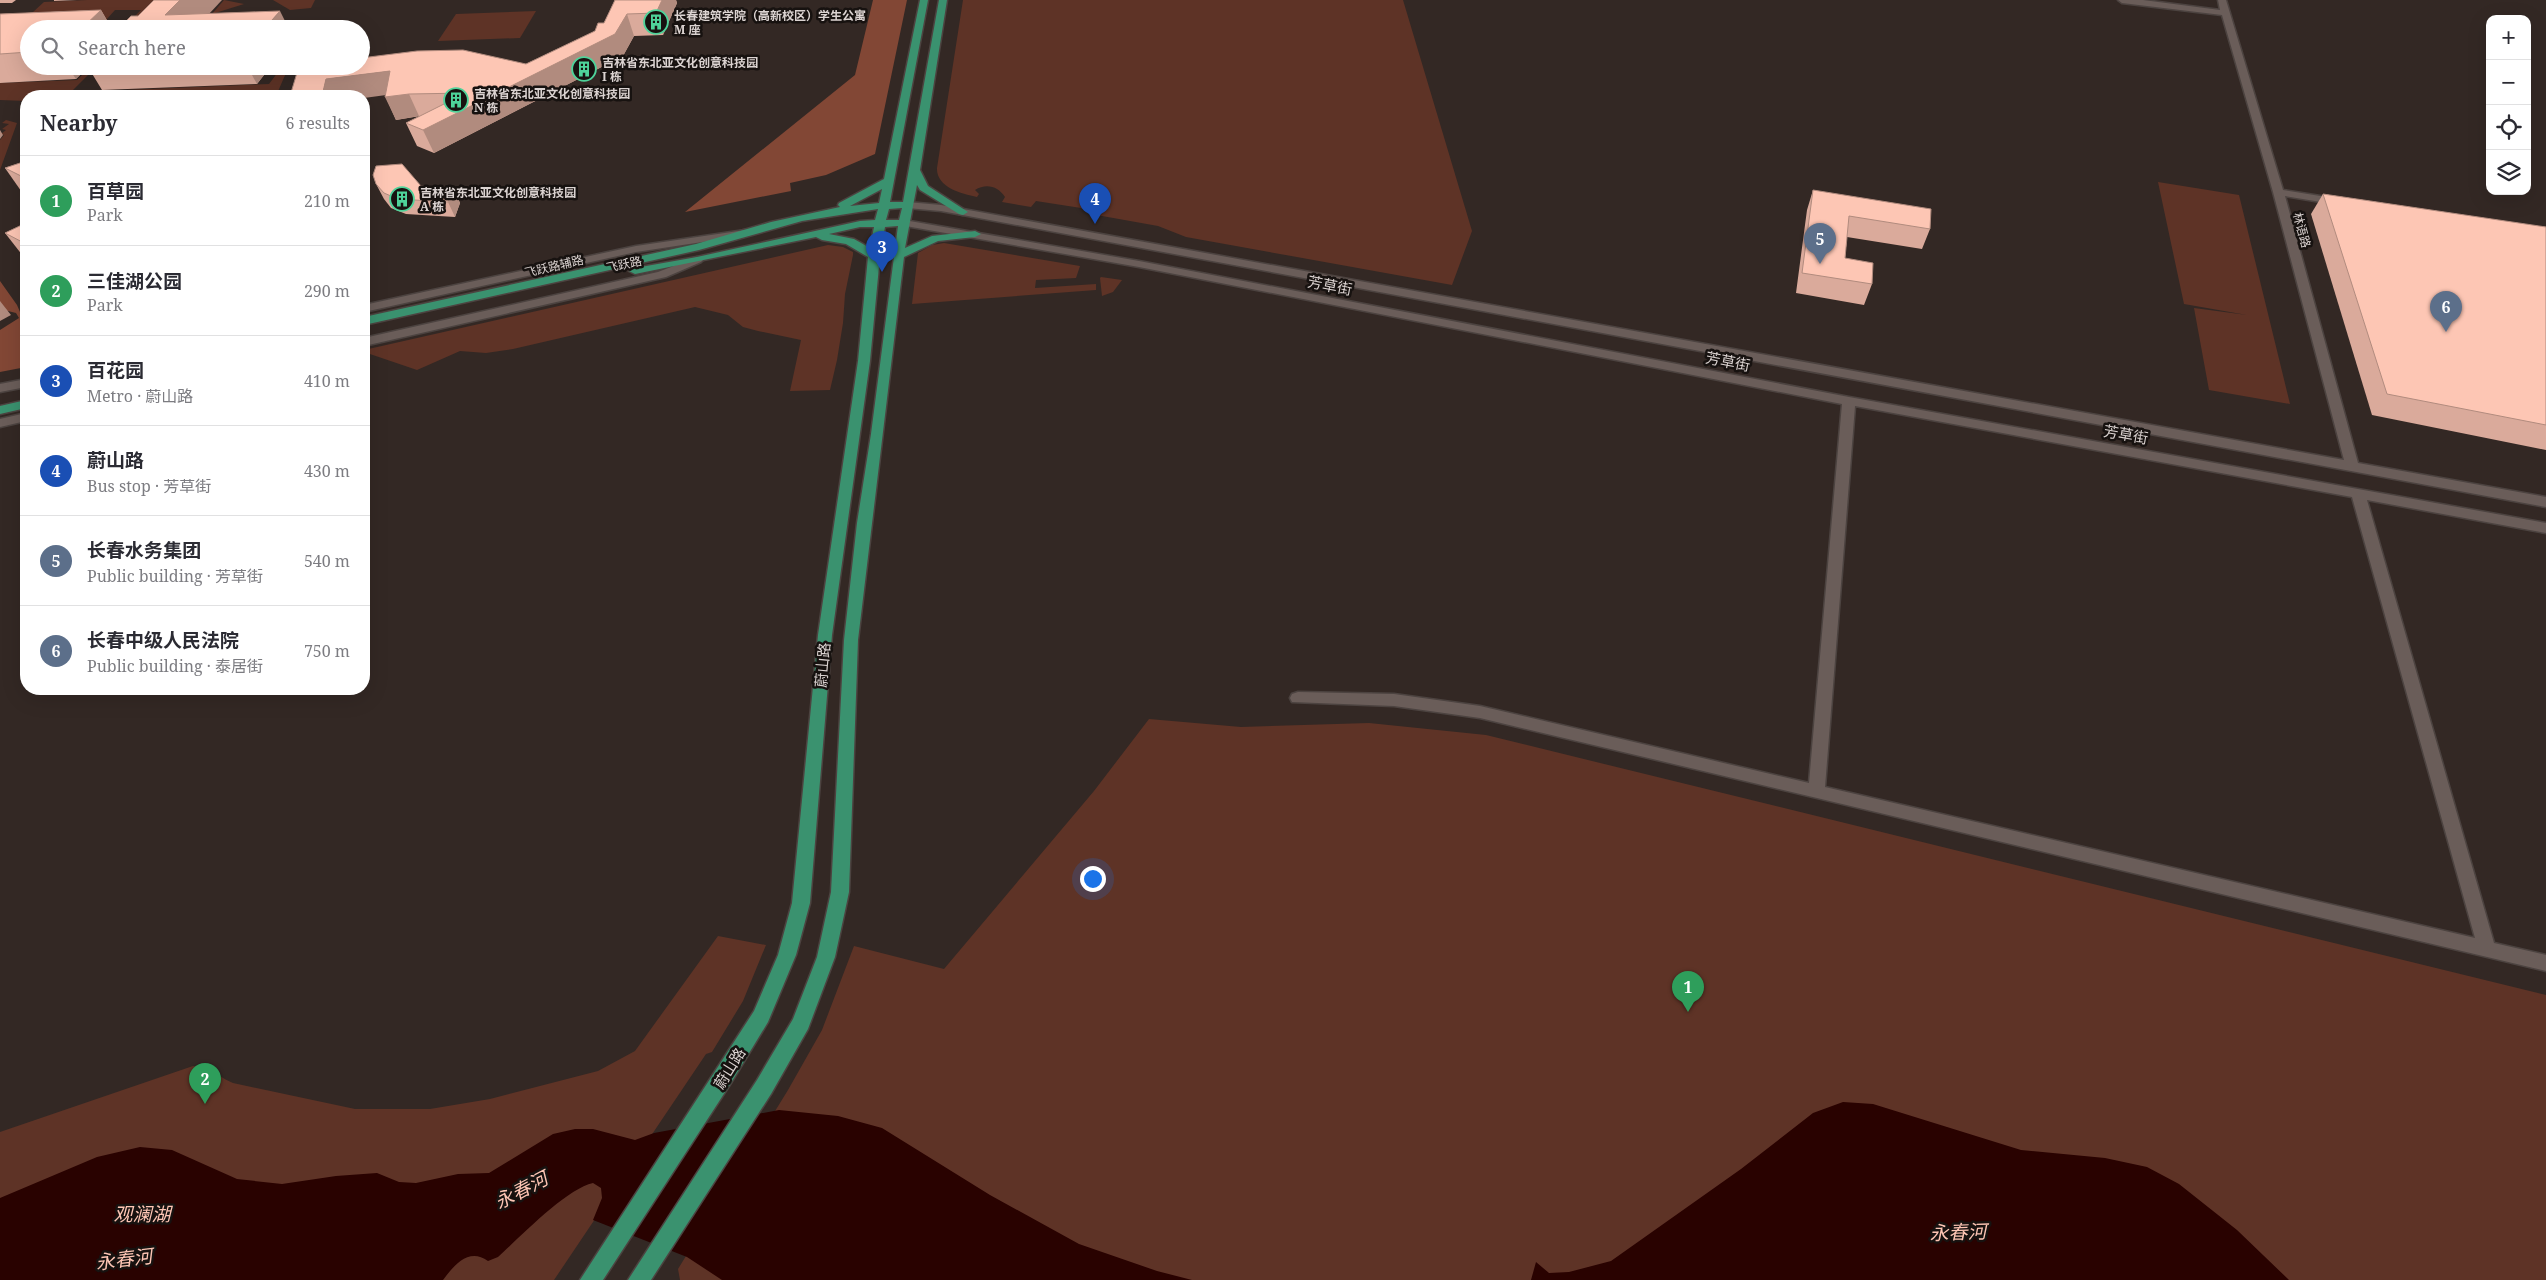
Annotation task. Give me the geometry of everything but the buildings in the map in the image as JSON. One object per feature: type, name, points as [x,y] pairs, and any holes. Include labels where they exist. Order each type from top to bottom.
[{"type":"main road","name":"蔚山路","points":[[596,1273],[724,1077],[764,1007],[787,956],[801,903],[825,635],[864,361],[874,256],[924,0]]},
{"type":"main road","name":"蔚山路","points":[[639,1280],[764,1087],[801,1023],[826,957],[840,892],[851,640],[898,256],[915,170],[943,0]]},
{"type":"main road","points":[[915,170],[924,188],[963,212]]},
{"type":"main road","points":[[816,217],[863,196],[888,181]]},
{"type":"main road","name":"飞跃路","points":[[370,319],[699,247],[747,232],[816,217],[884,205],[907,205]]},
{"type":"main road","name":"飞跃路","points":[[370,328],[606,276],[697,260],[860,224],[904,223]]},
{"type":"main road","points":[[898,256],[936,238],[975,234]]},
{"type":"main road","points":[[808,236],[842,238],[863,247],[874,256]]},
{"type":"main road","points":[[0,401],[20,397]]},
{"type":"main road","points":[[0,410],[20,405]]},
{"type":"street","points":[[2122,0],[2226,13]]},
{"type":"street","name":"林语路","points":[[2222,0],[2278,192],[2352,467]]},
{"type":"street","points":[[2278,192],[2354,204]]},
{"type":"street","name":"芳草街","points":[[907,205],[963,212],[1176,250],[2546,502]]},
{"type":"street","name":"芳草街","points":[[904,223],[975,234],[1163,269],[1849,401],[2546,528]]},
{"type":"street","name":"飞跃路辅路","points":[[370,308],[636,249],[747,232]]},
{"type":"street","points":[[1163,269],[1176,250]]},
{"type":"street","points":[[370,341],[662,276],[697,260]]},
{"type":"street","points":[[370,317],[396,302]]},
{"type":"street","points":[[0,388],[20,384]]},
{"type":"street","points":[[1817,790],[1849,401]]},
{"type":"street","points":[[0,423],[20,418]]},
{"type":"street","points":[[2358,493],[2487,948]]},
{"type":"street","points":[[1298,698],[1394,700],[1480,712],[2546,963]]},
{"type":"shaded area","points":[[162,0],[144,18],[133,18],[141,10],[115,10],[106,20],[24,20],[44,2]]},
{"type":"shaded area","points":[[224,0],[244,4],[212,14]]},
{"type":"shaded area","points":[[273,0],[315,0],[311,8],[290,10]]},
{"type":"shaded area","points":[[873,0],[907,0],[875,154],[826,175],[790,183],[791,191],[685,212],[855,75]]},
{"type":"shaded area","points":[[963,0],[1403,0],[1472,231],[1452,285],[1186,237],[1158,226],[1091,214],[1081,208],[1036,201],[1031,207],[1002,202],[1005,197],[1002,193],[995,188],[987,186],[975,190],[979,194],[977,197],[957,192],[945,185],[938,175],[937,168]]},
{"type":"shaded area","points":[[536,11],[520,38],[438,41],[456,14]]},
{"type":"shaded area","points":[[82,75],[88,75],[73,90],[20,90],[20,101],[0,100],[0,83],[77,80]]},
{"type":"shaded area","points":[[276,75],[285,75],[279,90],[124,90],[269,84]]},
{"type":"shaded area","points":[[6,120],[17,123],[0,170],[0,140],[4,135],[1,134],[6,130],[2,129],[9,124],[2,123]]},
{"type":"shaded area","points":[[2158,182],[2239,195],[2290,404],[2209,390],[2194,308],[2247,315],[2184,304]]},
{"type":"shaded area","points":[[944,243],[1080,266],[1076,278],[1036,280],[1035,288],[1096,284],[1096,290],[912,304],[918,253],[932,245]]},
{"type":"shaded area","points":[[828,245],[843,247],[853,252],[845,294],[843,323],[837,360],[830,390],[790,391],[801,340],[743,327],[728,315],[695,307],[513,349],[486,353],[460,351],[417,370],[370,354],[370,349]]},
{"type":"shaded area","points":[[1100,278],[1122,280],[1113,292],[1102,296]]},
{"type":"shaded area","points":[[0,281],[20,312],[20,368],[0,372],[0,330],[19,318],[16,313],[0,309]]},
{"type":"shaded area","points":[[1149,719],[1241,727],[1369,723],[1486,735],[2546,995],[2546,1280],[680,1280],[678,1269],[788,1090],[822,1030],[854,946],[944,969],[1094,791]]},
{"type":"shaded area","points":[[718,936],[766,945],[743,1001],[712,1052],[706,1054],[554,1280],[0,1280],[0,1132],[193,1066],[209,1070],[233,1083],[355,1109],[430,1109],[490,1099],[598,1071],[635,1051]]},
{"type":"water","name":"永春河","points":[[1843,1102],[1873,1104],[2021,1150],[2105,1158],[2147,1167],[2179,1184],[2237,1230],[2289,1280],[1531,1280],[1536,1262],[1549,1273],[1569,1272],[1611,1261],[1741,1169],[1813,1113]]},
{"type":"water","name":"观澜湖","points":[[779,1110],[838,1116],[882,1128],[990,1195],[1079,1244],[1157,1271],[1192,1280],[722,1280],[687,1257],[593,1220],[602,1198],[601,1188],[593,1183],[570,1194],[557,1204],[498,1257],[488,1261],[481,1257],[468,1257],[457,1264],[443,1280],[0,1280],[0,1198],[97,1157],[140,1147],[172,1150],[237,1179],[282,1184],[336,1176],[377,1173],[399,1182],[416,1183],[458,1174],[489,1173],[553,1134],[575,1129],[593,1129],[635,1140],[654,1133]]},
{"type":"place","name":"长春建筑学院（高新校区）学生公寓 M 座","points":[[656,22]]},
{"type":"place","name":"吉林省东北亚文化创意科技园 I 栋","points":[[584,69]]},
{"type":"place","name":"吉林省东北亚文化创意科技园 N 栋","points":[[456,100]]},
{"type":"place","name":"吉林省东北亚文化创意科技园 A 栋","points":[[402,199]]},
{"type":"place","name":"蔚山路","points":[[1095,224]]},
{"type":"place","name":"长春水务集团","points":[[1820,264]]},
{"type":"place","name":"百花园","points":[[882,272]]},
{"type":"place","name":"长春中级人民法院","points":[[2446,332]]},
{"type":"place","name":"百草园","points":[[1688,1012]]},
{"type":"place","name":"三佳湖公园","points":[[205,1104]]}]
